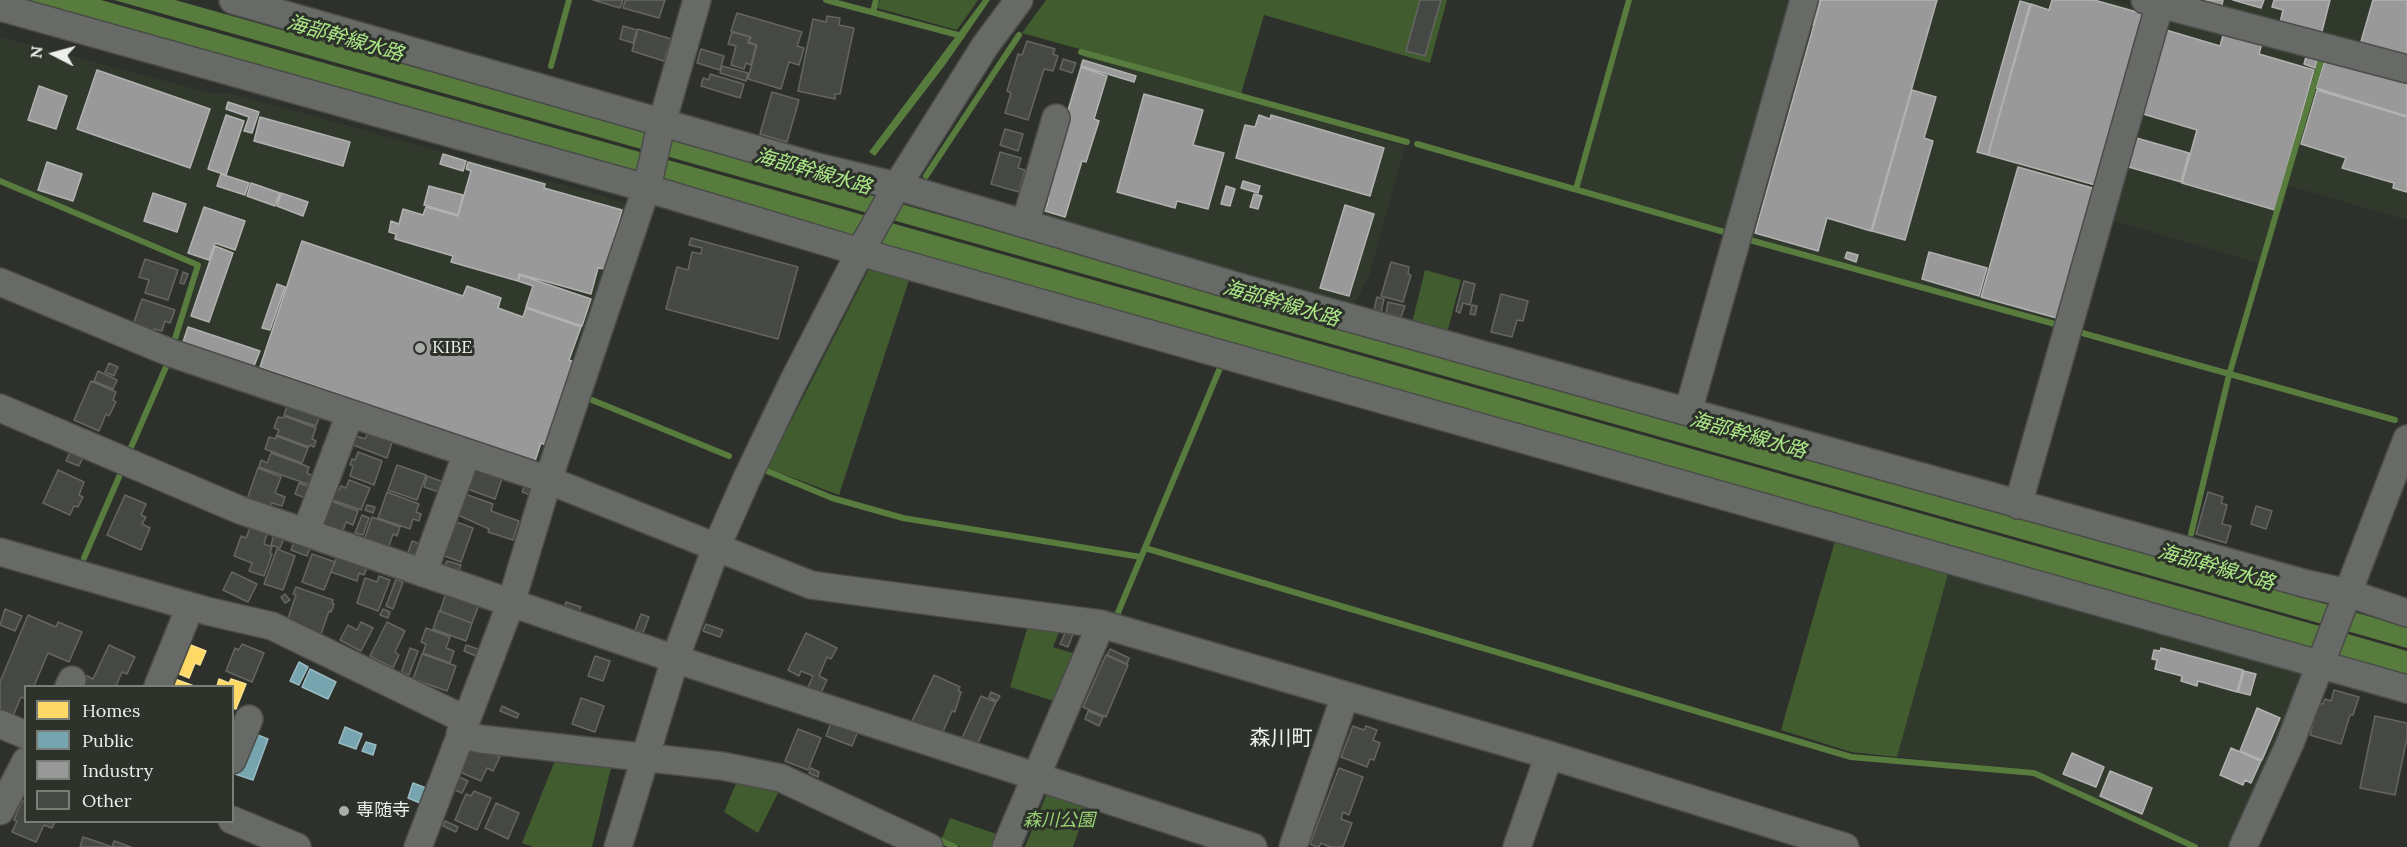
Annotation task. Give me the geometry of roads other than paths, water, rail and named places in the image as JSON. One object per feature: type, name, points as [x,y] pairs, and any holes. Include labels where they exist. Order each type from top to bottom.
[{"type":"street","points":[[233,0],[661,126],[814,166],[895,191],[1025,224],[1257,293],[2407,613]]},
{"type":"street","points":[[418,847],[511,603],[548,480],[647,185],[661,126],[697,0]]},
{"type":"street","points":[[618,847],[675,659],[716,548],[793,382],[860,252],[895,191],[985,46],[1019,0]]},
{"type":"street","points":[[1688,412],[1804,0]]},
{"type":"street","points":[[2018,505],[2156,1],[2407,69]]},
{"type":"street","points":[[0,7],[647,185],[860,252],[2407,689]]},
{"type":"street","points":[[1025,224],[1056,118]]},
{"type":"street","points":[[0,282],[171,353],[548,480],[811,585],[1101,624],[1549,755],[1845,847]]},
{"type":"street","points":[[1,411],[240,510],[675,659],[1253,847]]},
{"type":"street","points":[[306,532],[350,414]]},
{"type":"street","points":[[2243,847],[2290,743],[2322,664],[2407,439]]},
{"type":"street","points":[[423,573],[466,453]]},
{"type":"street","points":[[0,552],[207,612],[272,626],[463,727],[480,739],[722,766],[781,778],[929,847]]},
{"type":"street","points":[[159,685],[184,622]]},
{"type":"street","points":[[1006,847],[1101,624]]},
{"type":"street","points":[[1293,847],[1345,696]]},
{"type":"street","points":[[234,755],[249,719]]},
{"type":"street","points":[[0,724],[24,734]]},
{"type":"street","points":[[1517,847],[1549,755]]},
{"type":"street","points":[[0,811],[24,764]]},
{"type":"street","points":[[234,821],[297,847]]},
{"type":"waterway","points":[[551,66],[569,0]]},
{"type":"waterway","points":[[826,0],[962,36]]},
{"type":"waterway","points":[[873,12],[876,0]]},
{"type":"waterway","points":[[1576,189],[1629,0]]},
{"type":"waterway","points":[[926,176],[1019,35]]},
{"type":"waterway","points":[[1081,52],[1407,142]]},
{"type":"waterway","points":[[2191,534],[2229,375],[2322,57]]},
{"type":"waterway","points":[[1417,144],[1731,234]]},
{"type":"waterway","points":[[0,181],[198,265],[173,345]]},
{"type":"waterway","points":[[1746,239],[2062,326]]},
{"type":"waterway","points":[[2075,331],[2395,420]]},
{"type":"waterway","points":[[129,452],[169,360]]},
{"type":"waterway","points":[[1117,615],[1220,368]]},
{"type":"waterway","points":[[592,400],[729,456]]},
{"type":"waterway","points":[[84,558],[122,470]]},
{"type":"waterway","points":[[767,471],[832,498],[903,518],[1141,557]]},
{"type":"waterway","points":[[1145,548],[1851,757],[2034,773],[2195,847]]},
{"type":"waterway","points":[[935,838],[955,847]]},
{"type":"place","name":"KIBE","points":[[420,348]]},
{"type":"place","name":"専随寺","points":[[344,811]]},
{"type":"district","name":"森川町","points":[[1281,739]]},
{"type":"water label","name":"海部幹線水路","points":[[345,39]]},
{"type":"water label","name":"海部幹線水路","points":[[813,172]]},
{"type":"water label","name":"海部幹線水路","points":[[1281,304]]},
{"type":"water label","name":"海部幹線水路","points":[[1748,436]]},
{"type":"water label","name":"海部幹線水路","points":[[2216,568]]},
{"type":"park label","name":"森川公園","points":[[1059,821]]}]
